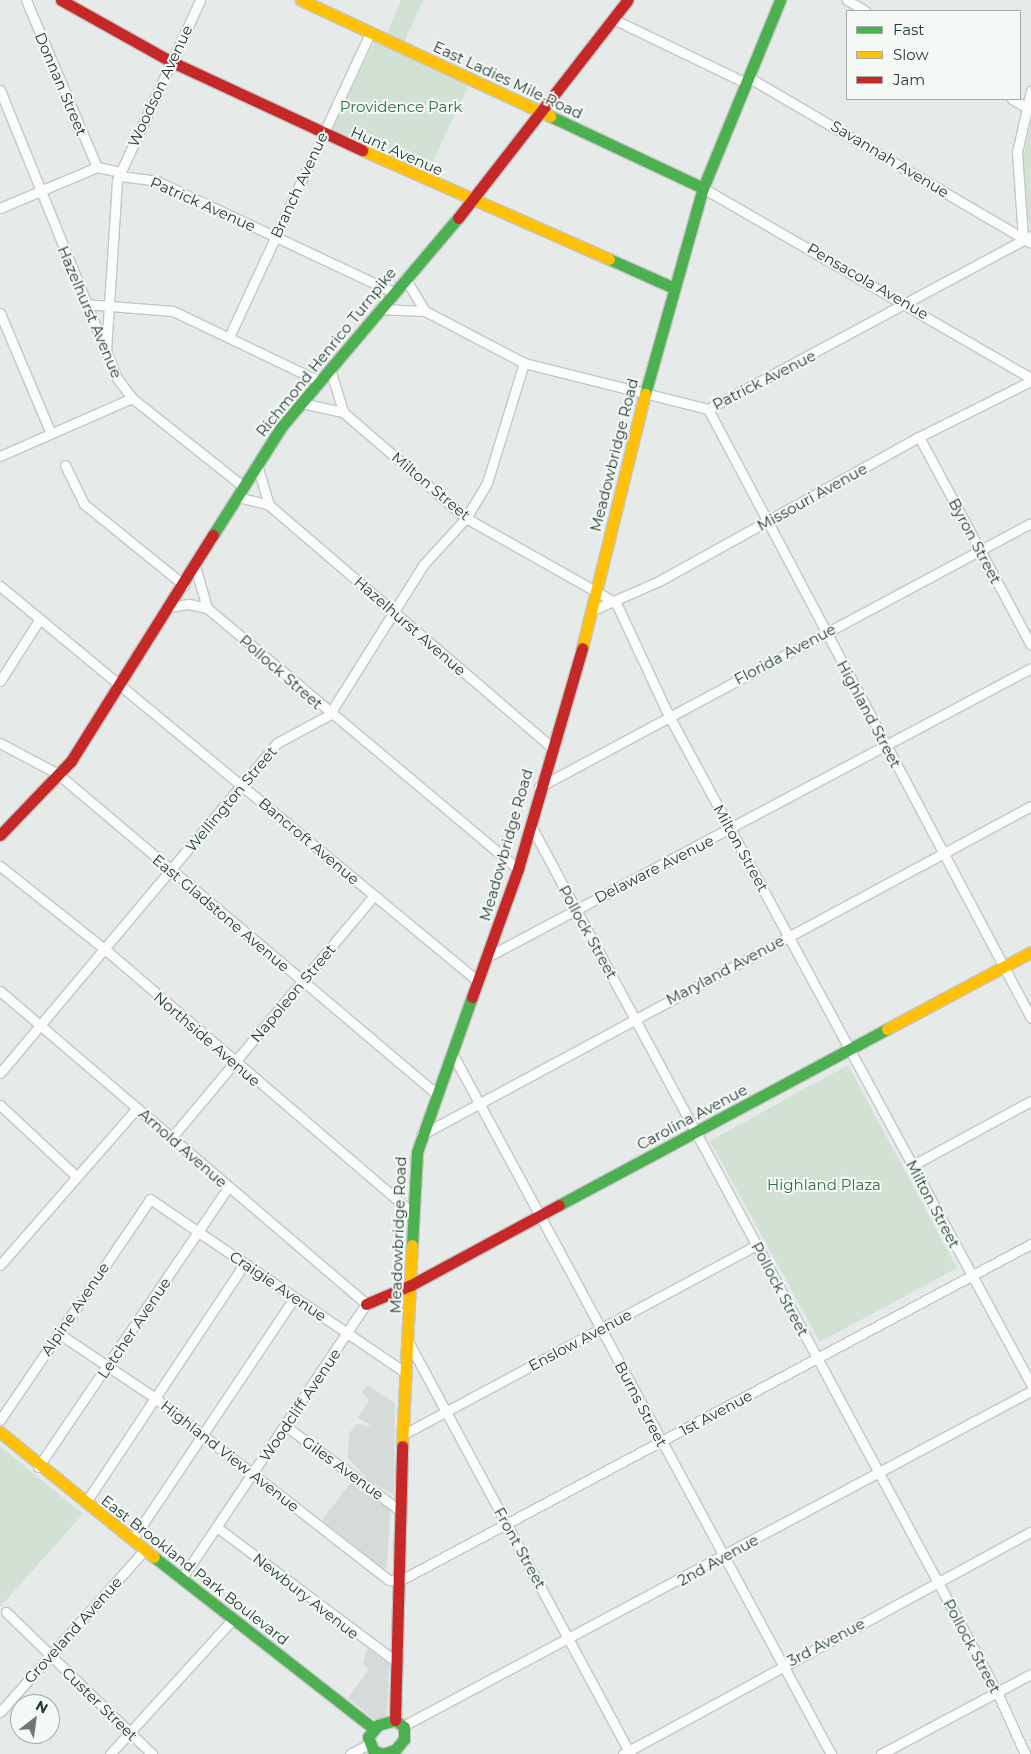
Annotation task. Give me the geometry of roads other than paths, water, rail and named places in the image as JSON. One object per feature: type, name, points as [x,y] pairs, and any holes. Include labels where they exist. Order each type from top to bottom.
[{"type":"street","name":"Donnan Street","points":[[26,0],[97,167]]},
{"type":"street","name":"Hunt Avenue","points":[[61,0],[170,61],[323,134],[674,288]]},
{"type":"street","name":"Woodson Avenue","points":[[119,174],[200,0]]},
{"type":"street","name":"East Ladies Mile Road","points":[[301,0],[703,188]]},
{"type":"street","name":"Richmond Henrico Turnpike","points":[[0,835],[58,774],[170,607],[257,465],[301,403],[393,292],[472,201],[628,0]]},
{"type":"street","name":"Meadowbridge Road","points":[[399,1723],[395,1661],[399,1581],[399,1510],[409,1343],[412,1212],[421,1135],[479,982],[531,826],[550,746],[593,610],[645,393],[703,188],[780,0]]},
{"type":"street","points":[[847,0],[863,10]]},
{"type":"street","name":"Savannah Avenue","points":[[613,18],[747,80],[1027,237],[1031,243]]},
{"type":"street","name":"Branch Avenue","points":[[229,337],[370,33]]},
{"type":"street","name":"Hazelhurst Avenue","points":[[0,90],[105,354],[132,398],[241,492],[269,505],[550,746]]},
{"type":"street","points":[[1027,237],[1016,164],[1029,109],[1031,91]]},
{"type":"street","points":[[1014,100],[1029,109]]},
{"type":"street","name":"Patrick Avenue","points":[[97,167],[119,174],[157,181],[393,292]]},
{"type":"street","points":[[0,208],[97,167]]},
{"type":"street","points":[[105,354],[111,306],[119,174]]},
{"type":"street","name":"Pensacola Avenue","points":[[703,188],[908,303],[1031,379]]},
{"type":"street","name":"Patrick Avenue","points":[[379,309],[425,311],[524,363],[708,409],[908,303],[1027,237]]},
{"type":"street","points":[[405,278],[425,311]]},
{"type":"street","points":[[86,304],[173,311],[319,381]]},
{"type":"street","points":[[0,313],[51,434]]},
{"type":"street","name":"Wellington Street","points":[[0,1073],[107,951],[170,871],[277,743],[329,714],[423,565],[466,518],[487,482],[524,363]]},
{"type":"street","points":[[330,369],[343,412]]},
{"type":"street","name":"Missouri Avenue","points":[[593,610],[616,602],[768,522],[919,437],[1031,379]]},
{"type":"street","points":[[0,456],[132,398]]},
{"type":"street","name":"Milton Street","points":[[301,403],[343,412],[466,518],[616,602],[669,716],[730,830],[790,934],[912,1165],[1031,1384]]},
{"type":"street","name":"Highland Street","points":[[708,409],[885,746],[1005,966],[1031,1018]]},
{"type":"street","name":"Byron Street","points":[[919,437],[1031,645]]},
{"type":"street","points":[[257,465],[269,505]]},
{"type":"street","points":[[65,466],[84,504],[184,585]]},
{"type":"street","name":"Florida Avenue","points":[[539,787],[1031,523]]},
{"type":"street","points":[[170,607],[189,604],[206,608],[196,566]]},
{"type":"street","name":"Bancroft Avenue","points":[[0,586],[39,620],[120,682],[479,982]]},
{"type":"street","name":"Pollock Street","points":[[206,608],[329,714],[518,869]]},
{"type":"street","points":[[0,681],[39,620]]},
{"type":"street","name":"Delaware Avenue","points":[[488,956],[730,830],[1031,668]]},
{"type":"street","name":"East Gladstone Avenue","points":[[0,743],[58,774],[170,871],[436,1094]]},
{"type":"street","name":"Maryland Avenue","points":[[421,1135],[790,934],[944,854],[1031,806]]},
{"type":"street","name":"Pollock Street","points":[[531,826],[997,1692],[1024,1754]]},
{"type":"street","name":"Northside Avenue","points":[[0,866],[107,951],[234,1063],[412,1212]]},
{"type":"street","name":"Napoleon Street","points":[[172,1137],[374,895]]},
{"type":"street","name":"Carolina Avenue","points":[[366,1304],[411,1285],[1031,952]]},
{"type":"street","name":"Arnold Avenue","points":[[0,991],[366,1304]]},
{"type":"street","name":"Burns Street","points":[[452,1053],[830,1754]]},
{"type":"street","points":[[912,1165],[1031,1100]]},
{"type":"street","points":[[0,1105],[76,1176]]},
{"type":"street","points":[[0,1265],[76,1176],[138,1108]]},
{"type":"street","name":"Letcher Avenue","points":[[38,1467],[228,1187]]},
{"type":"street","name":"Craigie Avenue","points":[[150,1199],[406,1373]]},
{"type":"street","name":"Alpine Avenue","points":[[0,1420],[150,1199]]},
{"type":"street","name":"1st Avenue","points":[[399,1581],[508,1526],[1031,1244]]},
{"type":"street","name":"Enslow Avenue","points":[[404,1434],[756,1246]]},
{"type":"street","points":[[86,1502],[244,1264]]},
{"type":"street","points":[[132,1540],[294,1298]]},
{"type":"street","name":"Woodcliff Avenue","points":[[181,1579],[287,1427],[366,1304]]},
{"type":"street","name":"Highland View Avenue","points":[[58,1333],[155,1398],[389,1580],[399,1581]]},
{"type":"street","name":"Front Street","points":[[409,1343],[569,1640],[627,1753]]},
{"type":"street","name":"2nd Avenue","points":[[399,1723],[569,1640],[877,1472],[1031,1391]]},
{"type":"street","name":"Giles Avenue","points":[[287,1427],[399,1510]]},
{"type":"street","name":"East Brookland Park Boulevard","points":[[0,1432],[38,1467],[86,1502],[181,1579],[374,1729]]},
{"type":"street","name":"Newbury Avenue","points":[[218,1528],[395,1661]]},
{"type":"street","name":"3rd Avenue","points":[[627,1753],[782,1666],[1031,1532]]},
{"type":"street","name":"Groveland Avenue","points":[[0,1712],[145,1549]]},
{"type":"street","name":"Custer Street","points":[[6,1612],[152,1754]]},
{"type":"street","points":[[110,1754],[234,1620]]},
{"type":"street","points":[[881,1754],[1031,1674]]},
{"type":"street","points":[[350,1754],[369,1744],[374,1729],[399,1723],[404,1739],[401,1751],[384,1754],[369,1744]]},
{"type":"park label","name":"Providence Park","points":[[401,107]]},
{"type":"park label","name":"Highland Plaza","points":[[824,1185]]}]
